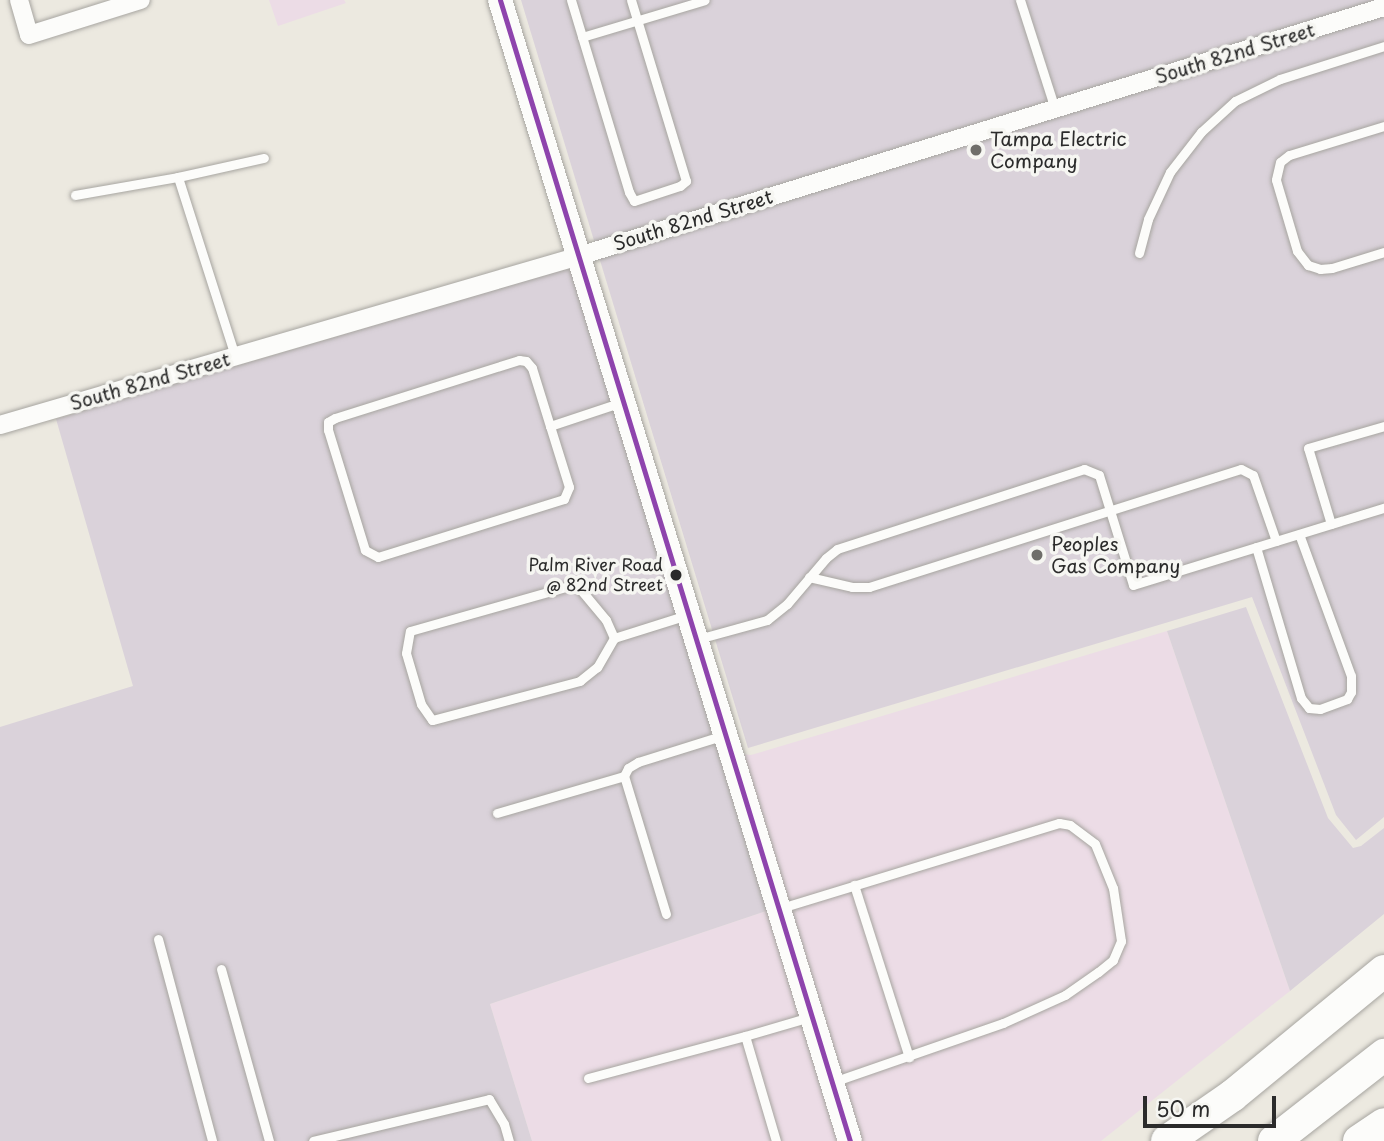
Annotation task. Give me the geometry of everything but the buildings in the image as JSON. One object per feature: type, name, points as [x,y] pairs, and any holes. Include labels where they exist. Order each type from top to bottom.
[{"type":"highway","points":[[1167,1141],[1231,1096],[1384,971]]},
{"type":"highway","points":[[1231,1096],[1308,1057],[1384,997]]},
{"type":"highway","points":[[1274,1141],[1384,1055]]},
{"type":"highway","points":[[1359,1141],[1384,1124]]},
{"type":"street","points":[[19,0],[29,34],[141,0]]},
{"type":"street","points":[[500,0],[850,1141]]},
{"type":"street","name":"South 82nd Street","points":[[0,425],[579,256],[1384,6]]},
{"type":"lane","points":[[571,0],[634,201],[680,186],[686,181],[631,0]]},
{"type":"lane","points":[[582,37],[705,0]]},
{"type":"lane","points":[[1020,0],[1055,108]]},
{"type":"lane","points":[[1139,253],[1147,219],[1170,172],[1201,132],[1235,101],[1280,79],[1384,46]]},
{"type":"lane","points":[[1384,126],[1289,155],[1280,162],[1276,180],[1297,251],[1308,265],[1320,269],[1332,268],[1384,252]]},
{"type":"lane","points":[[75,195],[178,177],[264,158]]},
{"type":"lane","points":[[178,177],[235,356]]},
{"type":"lane","points":[[519,360],[526,361],[531,368],[550,426],[569,487],[564,499],[378,557],[365,550],[328,430],[328,422],[519,360]]},
{"type":"lane","points":[[550,426],[624,402]]},
{"type":"lane","points":[[1331,524],[1308,448],[1384,426]]},
{"type":"lane","points":[[697,640],[767,621],[787,604],[837,549],[1084,469],[1099,475],[1133,585],[1384,508]]},
{"type":"lane","points":[[809,577],[852,587],[869,587],[1241,469],[1253,475],[1276,541]]},
{"type":"lane","points":[[1256,547],[1301,698],[1309,708],[1320,709],[1347,699],[1351,676],[1299,534]]},
{"type":"lane","points":[[614,638],[606,620],[576,584],[410,631],[407,653],[421,704],[432,720],[580,681],[597,667],[614,638],[689,615]]},
{"type":"lane","points":[[666,914],[624,776],[628,768],[638,762],[726,734]]},
{"type":"lane","points":[[497,813],[624,776]]},
{"type":"lane","points":[[779,909],[1059,824],[1082,832],[1095,844],[1112,888],[1121,941],[1113,960],[1065,995],[1038,1009],[831,1083]]},
{"type":"lane","points":[[854,885],[909,1057]]},
{"type":"lane","points":[[158,939],[212,1141]]},
{"type":"lane","points":[[221,969],[269,1141]]},
{"type":"lane","points":[[588,1078],[811,1017]]},
{"type":"lane","points":[[745,1036],[776,1141]]},
{"type":"lane","points":[[313,1141],[489,1099],[504,1124],[509,1141]]},
{"type":"shaded area","points":[[269,0],[344,0],[346,3],[278,26]]},
{"type":"shaded area","name":"Tampa Electric Company","points":[[521,0],[1384,0],[1384,817],[1356,840],[1336,815],[1252,597],[748,748]]},
{"type":"shaded area","points":[[572,267],[769,910],[490,1004],[532,1141],[0,1141],[0,727],[133,686],[56,419]]},
{"type":"shaded area","points":[[1246,607],[1328,818],[1353,848],[1361,846],[1384,828],[1384,914],[1290,991],[1167,631]]},
{"type":"shaded area","points":[[1167,631],[1290,991],[1101,1141],[860,1141],[742,754],[751,755]]},
{"type":"shaded area","points":[[769,910],[839,1141],[532,1141],[490,1004]]},
{"type":"transit line","points":[[500,0],[850,1141]]},
{"type":"place","name":"Tampa Electric Company","points":[[976,150]]},
{"type":"place","name":"Peoples Gas Company","points":[[1037,555]]},
{"type":"place","name":"Palm River Road @ 82nd Street","points":[[676,575]]}]
